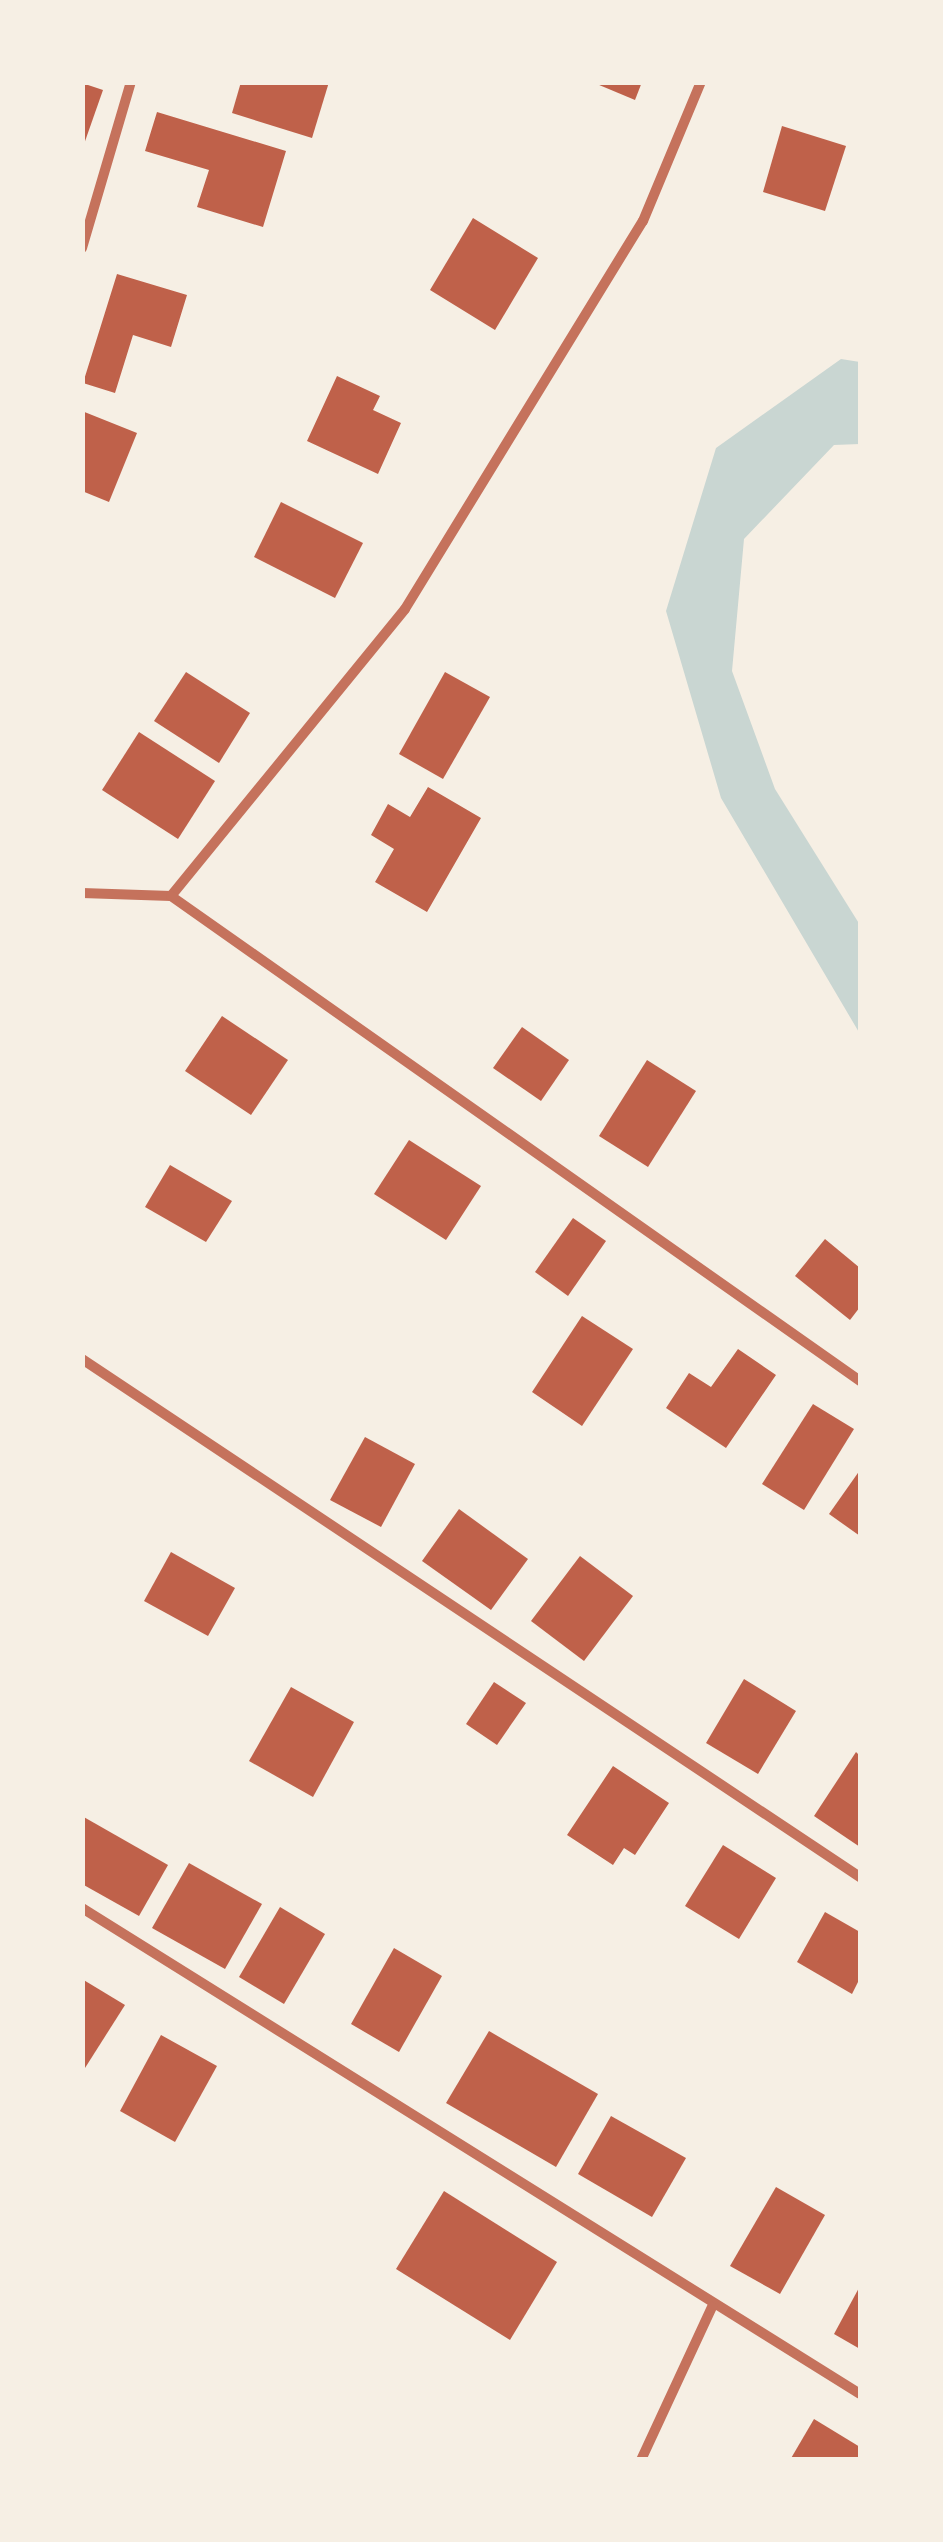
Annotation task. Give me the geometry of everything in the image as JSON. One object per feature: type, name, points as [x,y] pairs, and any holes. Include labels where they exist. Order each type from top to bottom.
[{"type":"street","points":[[82,248],[131,82]]},
{"type":"street","points":[[171,896],[405,609],[476,501],[644,222],[701,82]]},
{"type":"street","points":[[83,892],[171,896],[860,1381]]},
{"type":"street","points":[[82,1358],[860,1877]]},
{"type":"street","points":[[82,1908],[712,2307],[860,2394]]},
{"type":"street","points":[[641,2460],[712,2307]]},
{"type":"shaded area","points":[[841,359],[860,362],[860,444],[834,445],[744,539],[732,671],[775,789],[860,925],[860,1034],[721,798],[666,611],[716,448]]},
{"type":"building","points":[[241,82],[329,82],[312,138],[232,113]]},
{"type":"building","points":[[592,82],[642,82],[635,100]]},
{"type":"building","points":[[82,83],[103,90],[83,147],[82,147]]},
{"type":"building","points":[[157,112],[286,151],[263,227],[197,207],[209,170],[145,151]]},
{"type":"building","points":[[782,126],[846,146],[825,211],[763,192]]},
{"type":"building","points":[[473,218],[538,258],[495,330],[430,290]]},
{"type":"building","points":[[117,274],[187,295],[171,347],[133,335],[115,393],[83,383]]},
{"type":"building","points":[[337,376],[380,396],[373,410],[401,423],[378,474],[307,441]]},
{"type":"building","points":[[82,411],[137,433],[109,502],[82,491]]},
{"type":"building","points":[[281,502],[363,543],[335,598],[254,557]]},
{"type":"building","points":[[186,672],[250,713],[219,763],[154,721]]},
{"type":"building","points":[[445,672],[490,697],[443,779],[399,754]]},
{"type":"building","points":[[139,732],[215,781],[178,839],[102,790]]},
{"type":"building","points":[[428,787],[481,818],[427,912],[375,882],[394,849],[371,835],[388,804],[410,817]]},
{"type":"building","points":[[222,1016],[288,1060],[251,1115],[185,1071]]},
{"type":"building","points":[[522,1027],[569,1060],[541,1101],[493,1068]]},
{"type":"building","points":[[647,1060],[696,1091],[648,1167],[599,1136]]},
{"type":"building","points":[[409,1140],[481,1186],[446,1240],[374,1194]]},
{"type":"building","points":[[170,1165],[232,1201],[206,1242],[145,1207]]},
{"type":"building","points":[[573,1218],[606,1241],[568,1296],[535,1272]]},
{"type":"building","points":[[825,1239],[860,1268],[860,1307],[850,1320],[795,1276]]},
{"type":"building","points":[[582,1316],[633,1349],[582,1426],[532,1392]]},
{"type":"building","points":[[738,1349],[776,1375],[726,1448],[666,1408],[689,1373],[711,1387]]},
{"type":"building","points":[[813,1404],[854,1429],[804,1510],[762,1484]]},
{"type":"building","points":[[365,1437],[415,1464],[381,1527],[330,1500]]},
{"type":"building","points":[[860,1470],[860,1536],[829,1514]]},
{"type":"building","points":[[459,1509],[528,1559],[491,1610],[422,1561]]},
{"type":"building","points":[[171,1552],[235,1588],[208,1636],[144,1601]]},
{"type":"building","points":[[580,1556],[633,1596],[584,1661],[531,1621]]},
{"type":"building","points":[[744,1679],[796,1711],[758,1774],[706,1743]]},
{"type":"building","points":[[494,1682],[526,1703],[497,1745],[466,1724]]},
{"type":"building","points":[[291,1687],[354,1722],[313,1797],[249,1761]]},
{"type":"building","points":[[856,1752],[860,1756],[860,1847],[814,1816]]},
{"type":"building","points":[[613,1766],[669,1803],[635,1855],[624,1848],[613,1865],[567,1835]]},
{"type":"building","points":[[82,1816],[168,1865],[139,1916],[82,1884]]},
{"type":"building","points":[[723,1845],[776,1878],[739,1939],[685,1906]]},
{"type":"building","points":[[189,1863],[262,1904],[225,1969],[152,1928]]},
{"type":"building","points":[[280,1907],[325,1934],[284,2004],[239,1977]]},
{"type":"building","points":[[825,1912],[860,1932],[860,1978],[852,1994],[797,1962]]},
{"type":"building","points":[[394,1948],[442,1976],[399,2052],[351,2024]]},
{"type":"building","points":[[82,1979],[125,2005],[85,2068],[82,2066]]},
{"type":"building","points":[[489,2031],[598,2094],[556,2167],[446,2103]]},
{"type":"building","points":[[161,2035],[217,2066],[175,2142],[120,2111]]},
{"type":"building","points":[[611,2116],[686,2158],[652,2217],[578,2174]]},
{"type":"building","points":[[776,2187],[825,2215],[780,2294],[730,2266]]},
{"type":"building","points":[[444,2191],[557,2262],[510,2340],[396,2269]]},
{"type":"building","points":[[860,2286],[860,2349],[834,2334]]},
{"type":"building","points":[[814,2419],[860,2447],[860,2460],[790,2460]]}]
